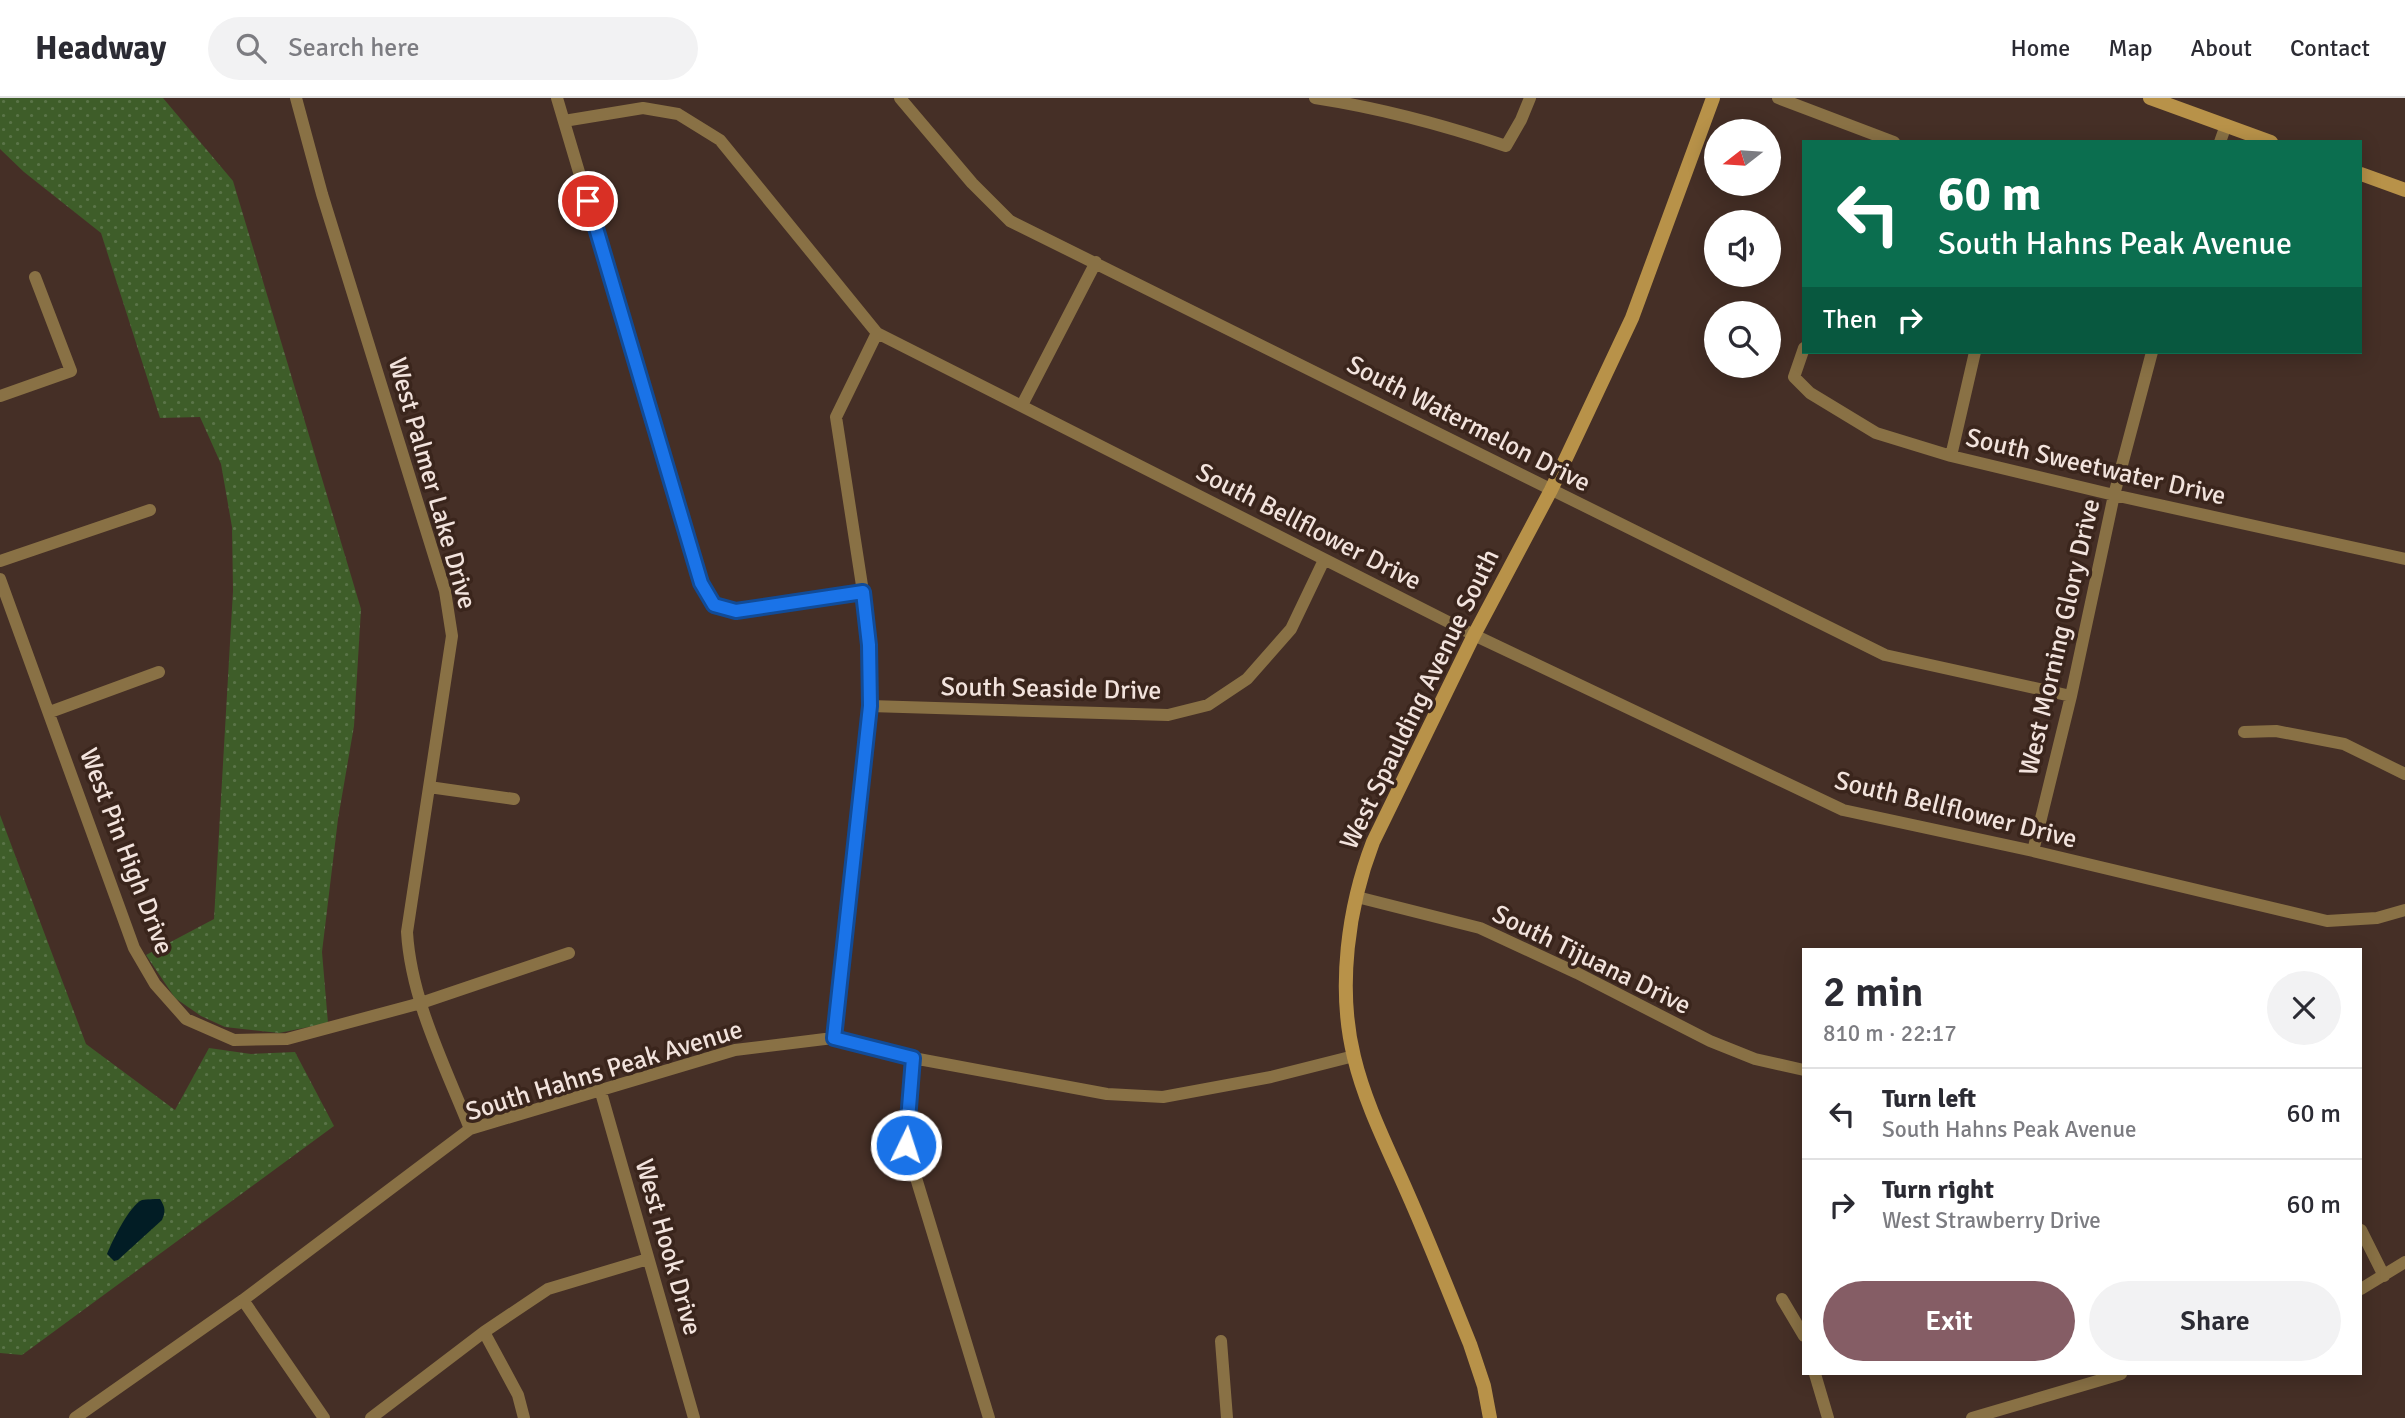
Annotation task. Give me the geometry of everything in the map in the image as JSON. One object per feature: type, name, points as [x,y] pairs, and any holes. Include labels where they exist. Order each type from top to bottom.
[{"type":"street","name":"West Palmer Lake Drive","points":[[296,98],[445,591],[452,636],[407,932],[408,959],[421,1003],[470,1129]]},
{"type":"street","points":[[557,98],[701,583],[714,605],[736,611],[863,592]]},
{"type":"street","name":"South Watermelon Drive","points":[[900,98],[972,183],[1010,221],[1885,655],[2071,696]]},
{"type":"street","points":[[1315,98],[1355,101],[1506,146],[1530,98]]},
{"type":"street","name":"West Spaulding Avenue South","points":[[1490,1418],[1484,1385],[1470,1345],[1369,1102],[1354,1056],[1347,968],[1351,926],[1363,867],[1373,842],[1474,635],[1551,490],[1632,318],[1713,98]]},
{"type":"street","points":[[1778,98],[1876,139]]},
{"type":"street","points":[[2150,98],[2267,140]]},
{"type":"street","name":"South Bellflower Drive","points":[[564,121],[643,108],[678,114],[720,140],[877,333],[1474,635],[1843,810],[2033,850],[2327,921],[2377,918],[2405,910]]},
{"type":"street","points":[[2221,140],[2226,125]]},
{"type":"street","points":[[2362,174],[2405,190]]},
{"type":"street","points":[[1022,405],[1096,262]]},
{"type":"street","points":[[0,396],[71,371],[35,277]]},
{"type":"street","points":[[834,1038],[870,706],[869,645],[863,592],[836,417],[877,333]]},
{"type":"street","name":"South Sweetwater Drive","points":[[1802,354],[1794,377],[1810,393],[1876,433],[1951,456],[2114,495],[2405,559]]},
{"type":"street","points":[[1951,456],[1975,354]]},
{"type":"street","name":"West Morning Glory Drive","points":[[2033,850],[2071,696],[2114,495],[2151,354]]},
{"type":"street","points":[[0,561],[150,510]]},
{"type":"street","name":"South Seaside Drive","points":[[870,706],[1168,715],[1208,705],[1247,679],[1291,629],[1324,560]]},
{"type":"street","name":"West Pin High Drive","points":[[0,579],[134,948],[155,984],[186,1019],[234,1040],[287,1039],[421,1003],[569,953]]},
{"type":"street","points":[[50,712],[159,672]]},
{"type":"street","points":[[2244,732],[2276,731],[2344,744],[2405,774]]},
{"type":"street","points":[[429,787],[514,799]]},
{"type":"street","name":"South Tijuana Drive","points":[[1357,897],[1480,928],[1567,968],[1710,1041],[1755,1059],[1802,1070]]},
{"type":"street","name":"South Hahns Peak Avenue","points":[[75,1418],[243,1300],[470,1129],[735,1050],[834,1038],[913,1058],[1107,1094],[1163,1097],[1260,1080],[1354,1056]]},
{"type":"street","points":[[913,1058],[906,1145],[989,1418]]},
{"type":"street","name":"West Hook Drive","points":[[600,1089],[694,1418]]},
{"type":"street","points":[[2362,1232],[2384,1276]]},
{"type":"street","points":[[371,1418],[484,1332],[548,1289],[648,1259]]},
{"type":"street","points":[[2362,1288],[2405,1262]]},
{"type":"street","points":[[1782,1299],[1802,1333]]},
{"type":"street","points":[[243,1300],[324,1418]]},
{"type":"street","points":[[484,1332],[518,1395],[524,1418]]},
{"type":"street","points":[[1221,1341],[1227,1418]]},
{"type":"street","points":[[1815,1375],[1828,1418]]},
{"type":"street","points":[[1972,1418],[2098,1377]]},
{"type":"green space","points":[[0,98],[163,98],[233,181],[361,609],[354,726],[338,819],[322,952],[328,1023],[279,1033],[225,1027],[201,1016],[175,998],[146,955],[214,919],[233,591],[232,527],[221,464],[200,417],[160,418],[101,233],[24,172],[0,149]]},
{"type":"green space","points":[[0,815],[86,1044],[175,1110],[209,1048],[251,1054],[295,1052],[334,1126],[22,1355],[0,1353]]},
{"type":"water","points":[[160,1199],[164,1209],[162,1220],[114,1261],[107,1254],[132,1209],[142,1200]]},
{"type":"route","points":[[588,201],[701,583],[714,605],[736,611],[863,592],[869,645],[870,706],[834,1038],[913,1058],[906,1145]]}]
